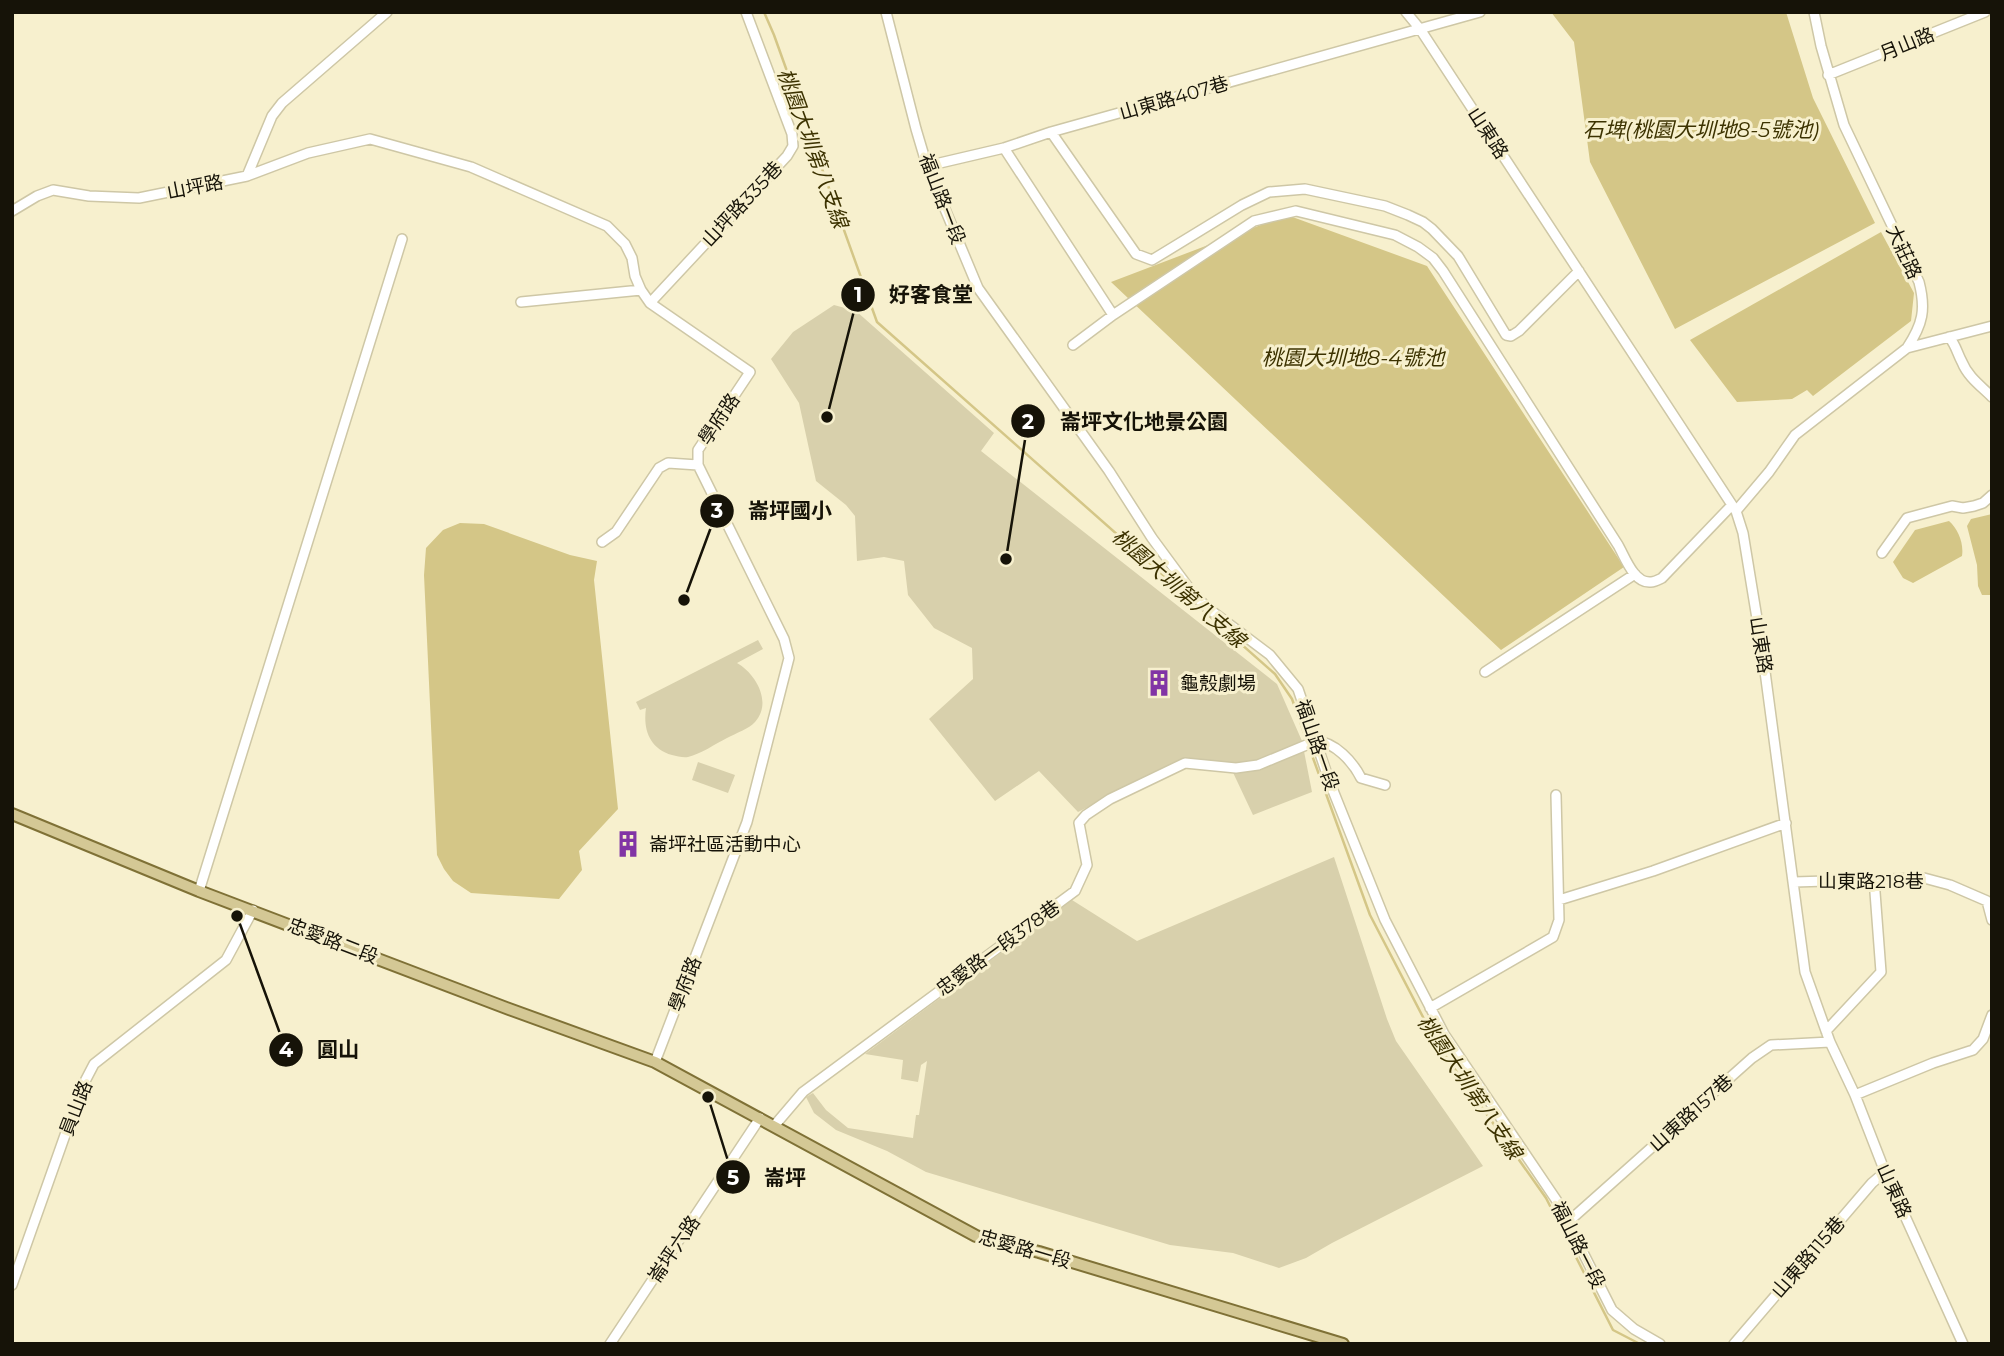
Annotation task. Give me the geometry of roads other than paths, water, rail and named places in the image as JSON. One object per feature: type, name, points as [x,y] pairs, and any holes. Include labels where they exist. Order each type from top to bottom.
[{"type":"main road","name":"忠愛路二段","points":[[12,814],[199,891],[656,1062]]},
{"type":"main road","name":"忠愛路一段","points":[[656,1062],[975,1236],[1039,1252],[1343,1344]]},
{"type":"street","name":"山坪路","points":[[12,211],[53,190],[89,196],[139,198],[247,176],[272,117],[282,103],[387,12]]},
{"type":"street","name":"山坪路335巷","points":[[650,303],[787,156],[793,146],[792,134],[746,12]]},
{"type":"street","name":"福山路一段","points":[[886,12],[928,166],[978,288],[1194,595],[1209,610],[1270,655],[1298,689],[1311,743],[1330,783],[1385,920],[1444,1034],[1549,1190],[1612,1310],[1634,1329],[1660,1344]]},
{"type":"street","name":"山東路","points":[[1406,12],[1420,29],[1735,508],[1743,533],[1762,649],[1805,972],[1830,1042],[1963,1344]]},
{"type":"street","name":"山東路407巷","points":[[928,166],[1004,148],[1051,132],[1480,12]]},
{"type":"street","name":"大莊路","points":[[1635,574],[1643,581],[1662,578],[1769,472],[1795,435],[1907,348],[1917,333],[1923,316],[1923,296],[1919,282],[1844,125],[1828,75],[1814,12]]},
{"type":"street","name":"月山路","points":[[1828,75],[1985,12]]},
{"type":"street","points":[[1051,132],[1136,254],[1152,260],[1241,205],[1269,192],[1306,189],[1385,206],[1423,222],[1458,256],[1506,334],[1519,331],[1579,271]]},
{"type":"street","name":"學府路","points":[[247,176],[308,153],[370,139],[471,167],[607,226],[625,244],[632,258],[635,276],[650,303],[750,372],[698,450],[698,465],[784,639],[789,657],[747,822],[656,1062]]},
{"type":"street","points":[[1004,148],[1113,314]]},
{"type":"street","points":[[1073,345],[1113,314],[1254,221],[1296,211],[1395,235],[1433,258],[1457,290],[1635,574],[1485,672]]},
{"type":"street","points":[[199,891],[402,239]]},
{"type":"street","points":[[522,302],[641,290]]},
{"type":"street","points":[[1907,348],[1992,326]]},
{"type":"street","points":[[1949,337],[1956,346],[1962,364],[1975,382],[1992,397]]},
{"type":"street","points":[[602,542],[616,532],[659,468],[668,463],[698,465]]},
{"type":"street","points":[[1882,553],[1907,518],[1952,506],[1974,506],[1983,503],[1992,495]]},
{"type":"street","points":[[1311,743],[1325,742],[1333,746],[1361,778],[1385,785]]},
{"type":"street","name":"忠愛路一段378巷","points":[[774,1126],[803,1092],[1075,891],[1087,865],[1079,823],[1086,815],[1110,799],[1185,763],[1236,768],[1258,765],[1311,743]]},
{"type":"street","points":[[1430,1008],[1553,937],[1559,920],[1556,794]]},
{"type":"street","points":[[1559,900],[1653,871],[1786,823]]},
{"type":"street","name":"山東路218巷","points":[[1794,882],[1924,878],[1950,885],[1987,901],[1992,920]]},
{"type":"street","points":[[1826,1031],[1881,972],[1874,879]]},
{"type":"street","name":"員山路","points":[[12,1285],[82,1087],[94,1064],[226,960],[253,910]]},
{"type":"street","points":[[1855,1095],[1933,1063],[1973,1051],[1983,1039],[1992,1015]]},
{"type":"street","name":"山東路157巷","points":[[1568,1222],[1752,1058],[1771,1045],[1830,1042]]},
{"type":"street","points":[[1979,1045],[1992,1045]]},
{"type":"street","name":"崙坪六路","points":[[610,1344],[760,1118]]},
{"type":"street","name":"山東路115巷","points":[[1734,1344],[1871,1183],[1885,1171]]},
{"type":"water","name":"石埤(桃園大圳地8-5號池)","points":[[1551,12],[1786,12],[1813,98],[1875,223],[1675,329],[1590,162],[1574,42]]},
{"type":"water","name":"桃園大圳地8-4號池","points":[[1287,215],[1427,266],[1624,567],[1501,650],[1111,282]]},
{"type":"water","points":[[1881,232],[1914,293],[1911,321],[1813,396],[1807,390],[1792,399],[1737,402],[1690,340]]},
{"type":"water","points":[[1992,514],[1992,595],[1982,595],[1967,526],[1971,519]]},
{"type":"water","points":[[1949,521],[1960,537],[1962,556],[1913,583],[1903,578],[1893,562],[1915,530]]},
{"type":"water","points":[[460,523],[484,524],[570,555],[597,561],[594,580],[618,809],[579,851],[582,870],[559,899],[471,893],[453,881],[437,855],[424,575],[426,548],[443,530]]},
{"type":"waterway","name":"桃園大圳第八支線","points":[[764,12],[877,322],[1275,674],[1292,699],[1307,741]]},
{"type":"waterway","name":"桃園大圳第八支線","points":[[1309,747],[1370,915],[1437,1044],[1546,1198],[1613,1330],[1640,1344]]},
{"type":"place","name":"好客食堂","points":[[827,417]]},
{"type":"place","name":"崙坪文化地景公園","points":[[1006,559]]},
{"type":"place","name":"崙坪國小","points":[[684,600]]},
{"type":"place","name":"龜殼劇場","points":[[1159,683]]},
{"type":"place","name":"崙坪社區活動中心","points":[[628,844]]},
{"type":"place","name":"圓山","points":[[237,916]]},
{"type":"place","name":"崙坪","points":[[708,1097]]}]
